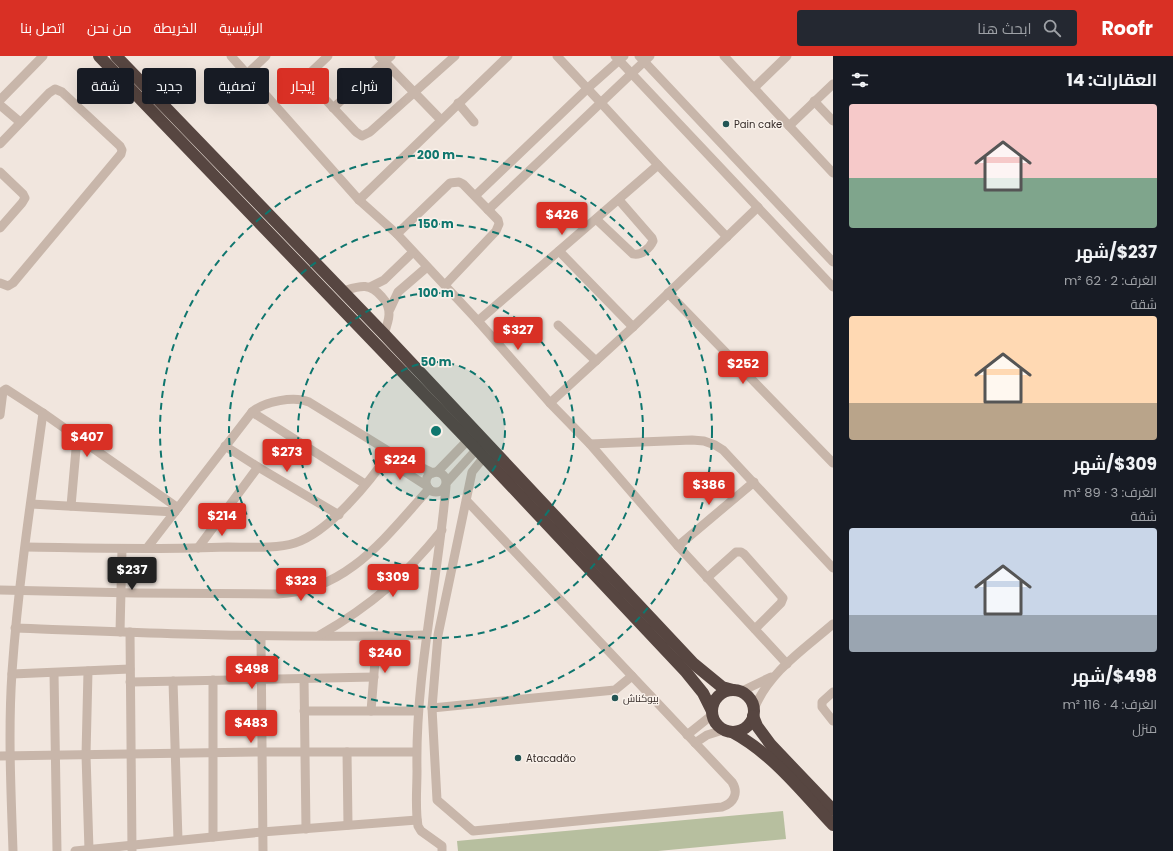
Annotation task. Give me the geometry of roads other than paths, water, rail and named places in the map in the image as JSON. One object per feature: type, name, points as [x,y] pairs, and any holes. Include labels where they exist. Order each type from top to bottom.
[{"type":"highway","points":[[99,56],[468,440],[686,672],[703,693],[714,721],[728,731],[744,739],[763,753],[833,825]]},
{"type":"highway","points":[[116,56],[384,334],[694,664],[722,687],[744,694],[751,700],[758,726],[771,745],[833,810]]},
{"type":"highway","points":[[712,713],[712,705],[718,696],[722,693],[736,691]]},
{"type":"highway","points":[[728,731],[737,732],[746,728],[754,713]]},
{"type":"street","points":[[230,56],[241,68]]},
{"type":"street","points":[[253,68],[266,56]]},
{"type":"street","points":[[328,56],[312,71],[307,78],[308,81],[359,135],[366,135],[455,56]]},
{"type":"street","points":[[359,200],[508,56]]},
{"type":"street","points":[[557,56],[727,237]]},
{"type":"street","points":[[724,56],[833,173]]},
{"type":"street","points":[[754,88],[787,56]]},
{"type":"street","points":[[475,196],[619,57],[631,74],[833,287]]},
{"type":"street","points":[[0,100],[37,58]]},
{"type":"street","points":[[333,108],[385,58],[441,120]]},
{"type":"street","points":[[488,210],[631,74],[645,58],[833,262]]},
{"type":"street","points":[[789,126],[833,84]]},
{"type":"street","points":[[0,144],[52,90],[59,90],[120,146],[122,152],[13,283],[8,286],[0,283]]},
{"type":"street","points":[[269,99],[359,200],[398,234],[478,321],[550,403],[590,444],[678,546],[787,664]]},
{"type":"street","points":[[814,102],[833,121]]},
{"type":"street","points":[[458,103],[474,122]]},
{"type":"street","points":[[0,105],[20,122]]},
{"type":"street","points":[[478,321],[560,252],[658,165]]},
{"type":"street","points":[[0,172],[23,194],[25,198],[0,228]]},
{"type":"street","points":[[398,234],[450,183],[459,182],[463,184],[498,220],[499,228],[445,286]]},
{"type":"street","points":[[596,219],[633,254],[639,254],[650,245],[653,241],[652,238],[619,200]]},
{"type":"street","points":[[550,403],[633,327],[758,207]]},
{"type":"street","points":[[343,291],[357,287],[370,287],[384,280],[413,252]]},
{"type":"street","points":[[560,252],[633,327]]},
{"type":"street","points":[[384,334],[389,320],[390,309],[398,292],[427,267]]},
{"type":"street","points":[[370,287],[376,290],[386,301],[390,309]]},
{"type":"street","points":[[668,294],[833,463]]},
{"type":"street","points":[[558,325],[596,361]]},
{"type":"street","points":[[0,415],[3,392],[5,389],[43,413],[177,510]]},
{"type":"street","points":[[147,548],[252,412],[265,404],[304,400],[315,404],[388,456],[432,492],[440,492],[446,484],[480,453]]},
{"type":"street","points":[[252,412],[365,484]]},
{"type":"street","points":[[13,851],[5,756],[20,591],[43,413]]},
{"type":"street","points":[[71,506],[77,438]]},
{"type":"street","points":[[0,590],[122,593],[278,594],[312,588],[338,577],[361,561],[428,488],[427,478],[468,440]]},
{"type":"street","points":[[590,444],[692,440],[704,441],[715,445],[723,450],[754,482],[833,568]]},
{"type":"street","points":[[225,446],[339,515]]},
{"type":"street","points":[[466,500],[734,786],[735,795],[731,803],[727,806],[473,831],[437,800],[432,708],[438,635],[466,500],[472,472],[480,453]]},
{"type":"street","points":[[388,456],[444,475],[446,484],[442,530],[426,635],[418,710],[416,752],[417,820],[419,828],[442,846],[442,851]]},
{"type":"street","points":[[26,547],[122,549],[198,548],[277,546],[295,543],[310,536],[339,515],[388,456]]},
{"type":"street","points":[[198,548],[258,467]]},
{"type":"street","points":[[678,546],[754,482]]},
{"type":"street","points":[[31,504],[177,510]]},
{"type":"street","points":[[318,636],[347,620],[399,579],[422,556],[442,530]]},
{"type":"street","points":[[120,632],[122,549]]},
{"type":"street","points":[[707,578],[736,552],[741,552],[744,554],[783,598],[782,603],[755,629]]},
{"type":"street","points":[[754,713],[759,697],[774,675],[833,624]]},
{"type":"street","points":[[16,628],[261,637],[426,635]]},
{"type":"street","points":[[130,632],[132,848]]},
{"type":"street","points":[[371,711],[377,636]]},
{"type":"street","points":[[261,637],[263,851]]},
{"type":"street","points":[[12,674],[130,669]]},
{"type":"street","points":[[88,671],[86,755],[89,850]]},
{"type":"street","points":[[54,673],[57,851]]},
{"type":"street","points":[[736,691],[774,675]]},
{"type":"street","points":[[432,708],[615,690],[632,676]]},
{"type":"street","points":[[130,682],[374,677]]},
{"type":"street","points":[[304,678],[306,829]]},
{"type":"street","points":[[213,680],[213,837]]},
{"type":"street","points":[[173,681],[178,840]]},
{"type":"street","points":[[833,692],[822,702],[822,707],[833,721]]},
{"type":"street","points":[[304,711],[418,710]]},
{"type":"street","points":[[687,735],[712,713]]},
{"type":"street","points":[[695,743],[707,735],[728,731]]},
{"type":"street","points":[[5,756],[262,752],[416,752]]},
{"type":"street","points":[[347,752],[348,825]]},
{"type":"street","points":[[75,851],[132,848],[178,840],[417,820]]},
{"type":"place","name":"Pain cake","points":[[726,124]]},
{"type":"place","name":"بيوكناش","points":[[615,698]]},
{"type":"place","name":"Atacadão","points":[[518,758]]}]
